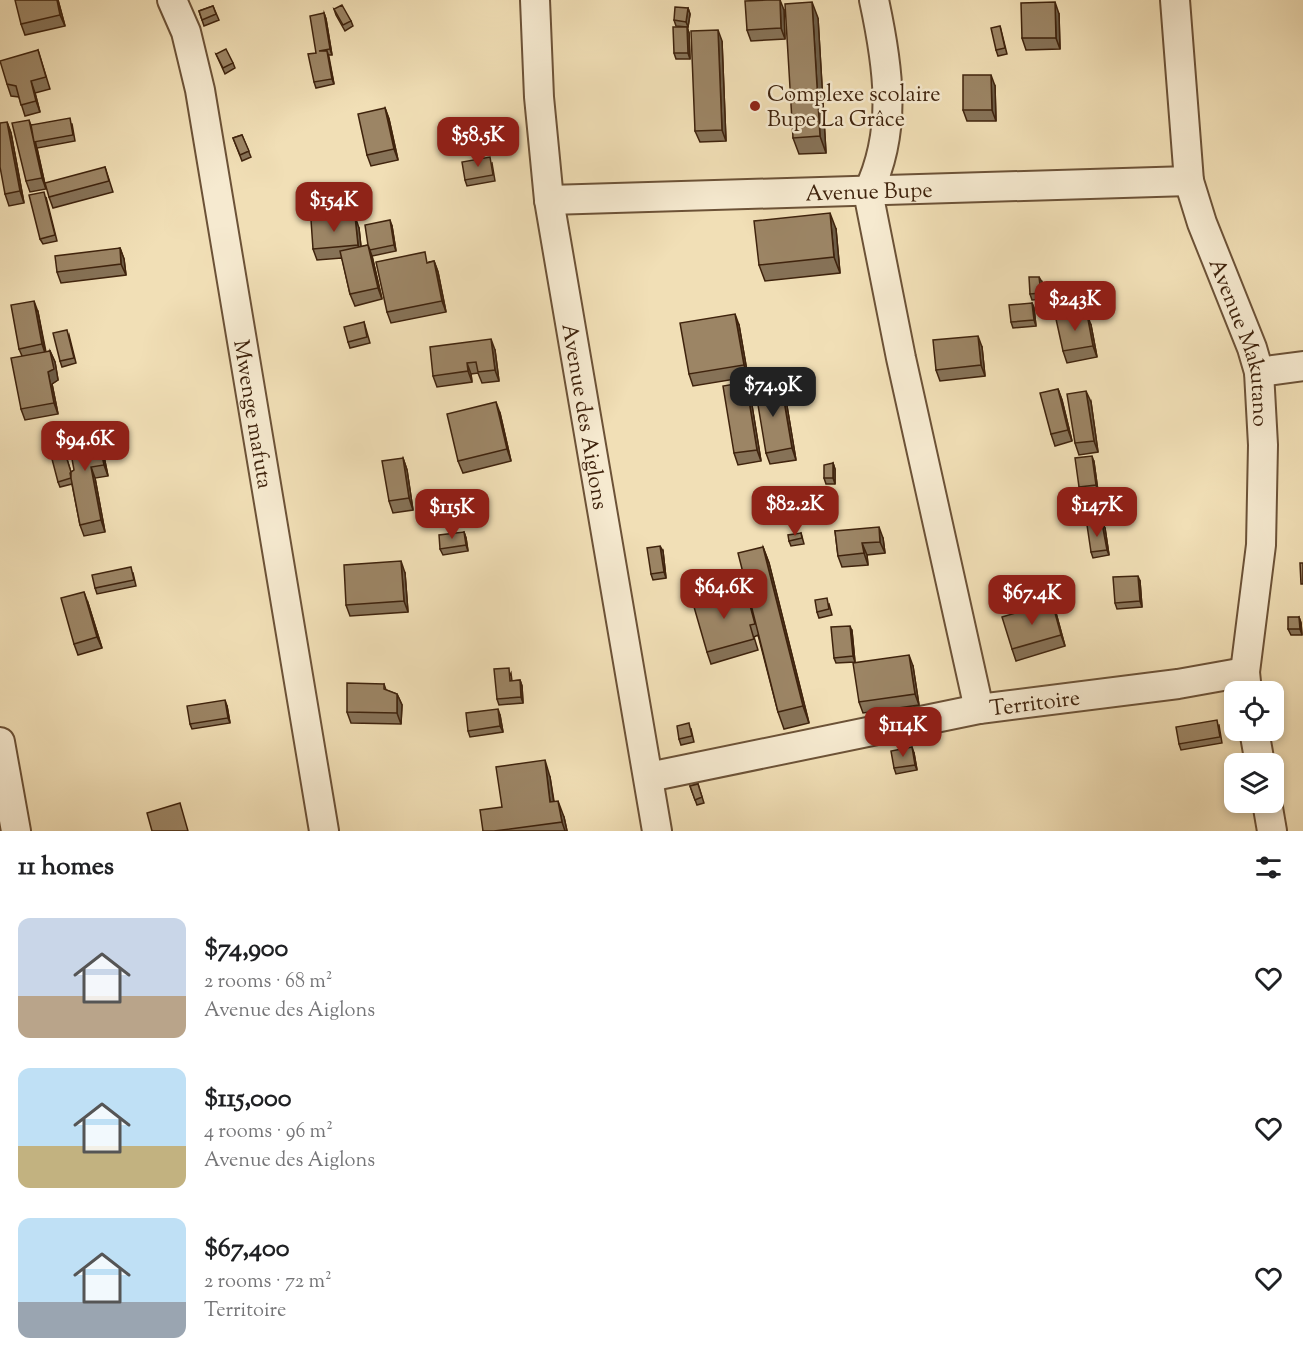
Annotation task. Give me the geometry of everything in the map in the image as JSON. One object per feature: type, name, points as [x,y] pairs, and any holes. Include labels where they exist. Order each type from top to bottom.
[{"type":"street","name":"Mwenge mafuta","points":[[172,0],[186,32],[200,90],[324,831]]},
{"type":"street","name":"Avenue des Aiglons","points":[[535,0],[539,97],[549,200],[657,831]]},
{"type":"street","points":[[874,0],[888,71],[887,137],[877,174],[868,192],[901,358],[979,709]]},
{"type":"street","name":"Avenue Makutano","points":[[1175,0],[1189,181],[1202,223],[1252,348],[1259,372],[1263,445],[1261,545],[1246,681]]},
{"type":"street","name":"Avenue Bupe","points":[[549,200],[1189,181]]},
{"type":"street","points":[[1259,372],[1303,366]]},
{"type":"street","name":"Territoire","points":[[649,777],[979,709],[1178,684],[1224,683]]},
{"type":"street","points":[[0,742],[16,831]]},
{"type":"street","points":[[1269,813],[1272,831]]},
{"type":"building","points":[[15,0],[57,0],[60,15],[21,24]]},
{"type":"building","points":[[780,0],[781,28],[747,30],[745,1]]},
{"type":"building","points":[[812,2],[820,136],[793,138],[785,4]]},
{"type":"building","points":[[1055,2],[1056,38],[1022,38],[1021,3]]},
{"type":"building","points":[[342,5],[351,21],[343,25],[334,9]]},
{"type":"building","points":[[213,6],[216,14],[202,20],[199,11]]},
{"type":"building","points":[[675,7],[688,8],[686,22],[674,20]]},
{"type":"building","points":[[324,13],[330,49],[319,51],[327,51],[332,79],[314,82],[308,54],[316,53],[310,16]]},
{"type":"building","points":[[1000,26],[1005,48],[996,50],[991,28]]},
{"type":"building","points":[[673,27],[687,27],[688,53],[674,53]]},
{"type":"building","points":[[718,30],[722,130],[695,131],[691,31]]},
{"type":"building","points":[[226,49],[233,63],[223,68],[216,54]]},
{"type":"building","points":[[38,50],[46,77],[31,81],[36,101],[21,105],[16,86],[7,84],[0,61]]},
{"type":"building","points":[[963,75],[991,75],[992,110],[963,110]]},
{"type":"building","points":[[385,108],[394,149],[367,155],[358,114]]},
{"type":"building","points":[[70,118],[73,135],[34,142],[31,125]]},
{"type":"building","points":[[29,120],[42,178],[26,181],[12,123]]},
{"type":"building","points":[[7,122],[20,191],[5,194],[0,167],[0,123]]},
{"type":"building","points":[[242,135],[249,151],[240,155],[233,138]]},
{"type":"building","points":[[490,157],[493,175],[465,180],[462,162]]},
{"type":"building","points":[[105,167],[109,181],[49,197],[45,183]]},
{"type":"building","points":[[44,192],[55,235],[40,239],[29,195]]},
{"type":"building","points":[[830,213],[834,257],[759,265],[754,221]]},
{"type":"building","points":[[355,216],[358,245],[313,249],[311,220]]},
{"type":"building","points":[[390,220],[394,245],[370,250],[365,225]]},
{"type":"building","points":[[368,245],[378,288],[350,294],[340,251]]},
{"type":"building","points":[[120,248],[121,264],[57,272],[55,256]]},
{"type":"building","points":[[425,252],[427,263],[434,261],[442,301],[387,312],[376,262]]},
{"type":"building","points":[[1029,277],[1039,277],[1041,293],[1030,294]]},
{"type":"building","points":[[34,301],[42,344],[19,349],[11,305]]},
{"type":"building","points":[[1032,303],[1034,320],[1011,322],[1009,305]]},
{"type":"building","points":[[735,314],[744,365],[689,374],[680,323]]},
{"type":"building","points":[[1087,314],[1093,346],[1063,351],[1056,319]]},
{"type":"building","points":[[364,322],[367,337],[348,342],[344,327]]},
{"type":"building","points":[[67,330],[74,358],[60,361],[53,333]]},
{"type":"building","points":[[978,336],[981,365],[936,370],[933,340]]},
{"type":"building","points":[[491,339],[495,370],[478,372],[476,362],[467,363],[468,371],[433,376],[430,347]]},
{"type":"building","points":[[50,351],[54,369],[48,372],[54,403],[21,409],[11,358]]},
{"type":"building","points":[[746,382],[757,450],[734,453],[723,386]]},
{"type":"building","points":[[781,383],[792,448],[766,453],[755,387]]},
{"type":"building","points":[[1058,389],[1068,430],[1051,434],[1040,393]]},
{"type":"building","points":[[1086,391],[1094,441],[1075,443],[1067,394]]},
{"type":"building","points":[[496,402],[507,449],[458,461],[447,414]]},
{"type":"building","points":[[96,426],[104,465],[91,467],[101,520],[80,525],[70,473],[74,470],[67,431]]},
{"type":"building","points":[[66,456],[71,478],[58,482],[52,459]]},
{"type":"building","points":[[1092,456],[1096,485],[1079,487],[1075,458]]},
{"type":"building","points":[[403,458],[409,498],[389,501],[382,461]]},
{"type":"building","points":[[833,463],[833,478],[824,478],[824,465]]},
{"type":"building","points":[[1102,523],[1107,550],[1091,552],[1087,525]]},
{"type":"building","points":[[879,527],[880,542],[862,543],[864,553],[838,556],[835,531]]},
{"type":"building","points":[[464,532],[466,545],[440,549],[439,535]]},
{"type":"building","points":[[801,533],[802,538],[789,541],[788,535]]},
{"type":"building","points":[[660,546],[664,572],[651,574],[647,548]]},
{"type":"building","points":[[763,547],[803,706],[778,712],[738,553]]},
{"type":"building","points":[[401,561],[404,601],[346,605],[344,565]]},
{"type":"building","points":[[1300,563],[1303,563],[1303,584],[1301,584]]},
{"type":"building","points":[[131,567],[134,580],[95,588],[92,575]]},
{"type":"building","points":[[1138,576],[1140,601],[1115,603],[1113,577]]},
{"type":"building","points":[[736,588],[740,601],[748,598],[755,624],[750,625],[754,639],[707,652],[692,600]]},
{"type":"building","points":[[84,592],[97,637],[74,644],[61,598]]},
{"type":"building","points":[[827,598],[829,609],[817,612],[815,600]]},
{"type":"building","points":[[1052,602],[1061,635],[1012,649],[1002,617]]},
{"type":"building","points":[[1288,617],[1299,617],[1300,629],[1288,629]]},
{"type":"building","points":[[850,626],[853,656],[834,658],[831,627]]},
{"type":"building","points":[[909,655],[915,694],[859,702],[853,663]]},
{"type":"building","points":[[509,668],[510,681],[520,680],[521,697],[497,699],[494,669]]},
{"type":"building","points":[[347,683],[384,684],[384,689],[397,694],[397,713],[347,712]]},
{"type":"building","points":[[225,700],[228,718],[190,724],[187,706]]},
{"type":"building","points":[[498,709],[500,726],[468,731],[466,713]]},
{"type":"building","points":[[1217,720],[1220,737],[1179,744],[1176,727]]},
{"type":"building","points":[[689,723],[692,736],[679,739],[677,726]]},
{"type":"building","points":[[912,747],[915,765],[894,768],[891,751]]},
{"type":"building","points":[[545,760],[550,802],[558,801],[562,822],[483,831],[480,810],[502,807],[496,767]]},
{"type":"building","points":[[698,784],[702,797],[695,800],[690,786]]},
{"type":"building","points":[[180,803],[188,831],[152,831],[147,813]]},
{"type":"place","name":"Complexe scolaire Bupe La Grâce","points":[[755,106]]}]
